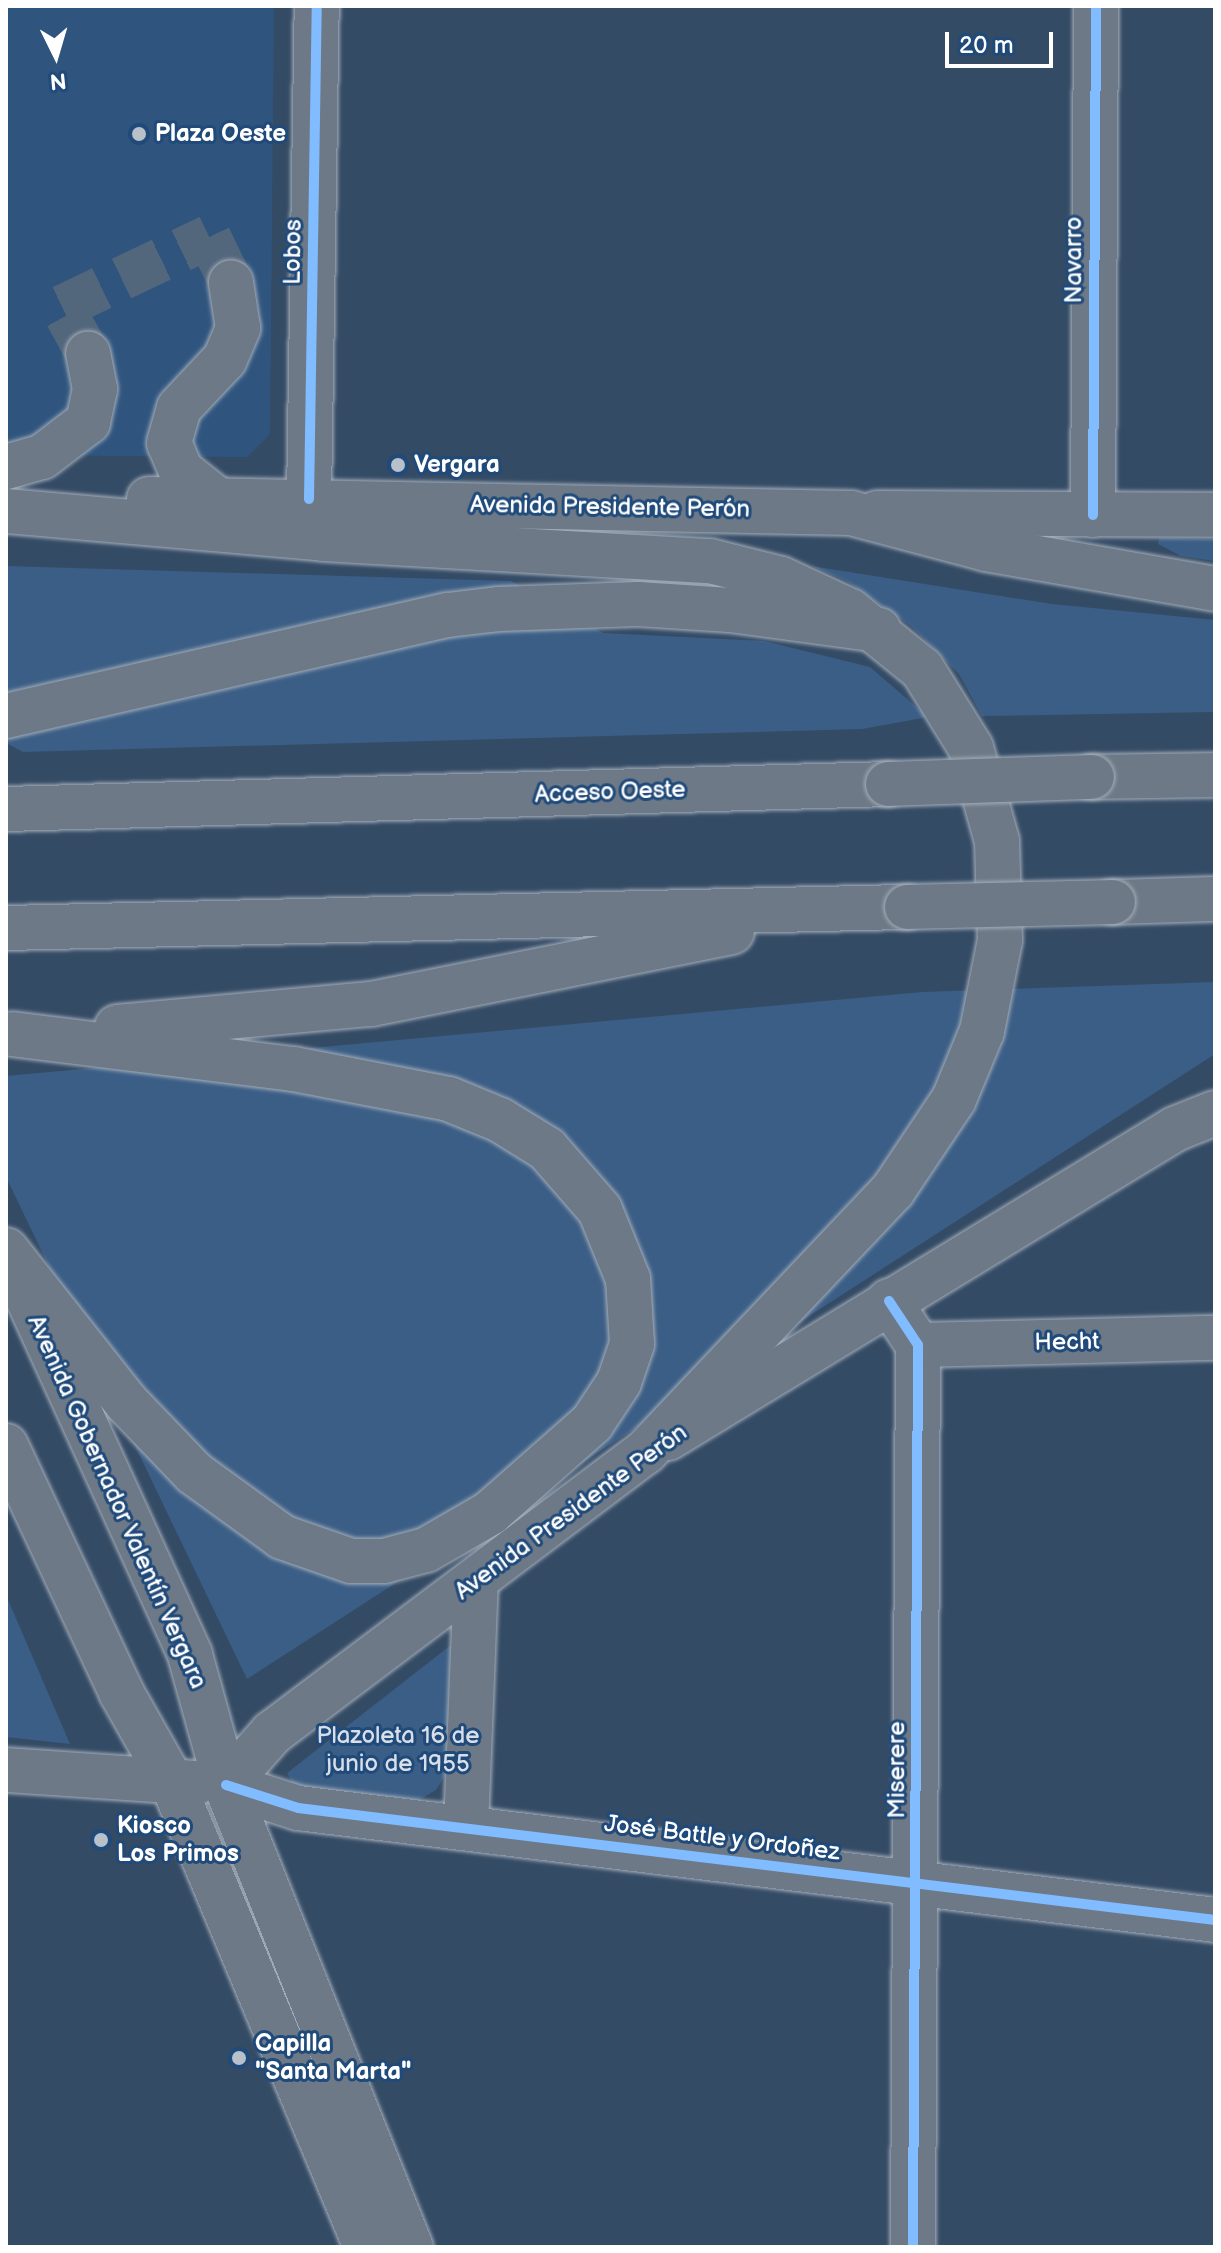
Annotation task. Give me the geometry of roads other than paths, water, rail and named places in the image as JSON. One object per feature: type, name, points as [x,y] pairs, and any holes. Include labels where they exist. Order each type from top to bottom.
[{"type":"main road","name":"Lobos","points":[[309,499],[317,6]]},
{"type":"main road","name":"Navarro","points":[[1093,515],[1096,6]]},
{"type":"main road","points":[[215,498],[181,471],[169,443],[179,408],[225,359],[238,328],[231,283]]},
{"type":"main road","points":[[6,467],[42,457],[88,422],[95,389],[88,354]]},
{"type":"main road","name":"Avenida Presidente Perón","points":[[6,500],[309,499],[851,513],[1215,515]]},
{"type":"main road","points":[[6,511],[323,539],[710,561],[809,589],[879,630],[922,669],[946,701],[971,748],[988,795],[1000,904],[990,1004],[954,1099],[893,1190],[645,1452]]},
{"type":"main road","points":[[851,513],[986,549],[1215,589]]},
{"type":"main road","points":[[6,716],[448,615],[499,609],[638,604],[761,613],[879,630]]},
{"type":"main road","name":"Acceso Oeste","points":[[6,809],[1215,775]]},
{"type":"main road","points":[[6,928],[1215,899]]},
{"type":"main road","points":[[9,1034],[239,1019],[371,1004],[836,910]]},
{"type":"main road","points":[[6,1251],[126,1402],[186,1466],[282,1537],[351,1561],[384,1561],[426,1550],[500,1506],[592,1423],[619,1382],[632,1344],[628,1279],[600,1210],[547,1149],[500,1120],[449,1099],[293,1069],[9,1034]]},
{"type":"main road","name":"Avenida Presidente Perón","points":[[226,1785],[272,1733],[645,1452],[1175,1129],[1215,1113]]},
{"type":"main road","name":"Avenida Gobernador Valentín Vergara","points":[[6,1251],[190,1655],[226,1785],[411,2247]]},
{"type":"main road","points":[[889,1301],[918,1345]]},
{"type":"main road","name":"Hecht","points":[[918,1345],[1215,1338]]},
{"type":"main road","name":"Miserere","points":[[913,2247],[918,1345]]},
{"type":"main road","points":[[6,1446],[121,1692],[172,1782],[366,2247]]},
{"type":"main road","points":[[466,1827],[476,1581]]},
{"type":"main road","points":[[12,1769],[226,1785]]},
{"type":"main road","name":"José Battle y Ordoñez","points":[[226,1785],[298,1808],[917,1881],[1215,1920]]},
{"type":"tunnel","points":[[88,354],[62,307],[209,237],[231,283]]},
{"type":"place","name":"Plaza Oeste","points":[[139,134]]},
{"type":"place","name":"Vergara","points":[[398,465]]},
{"type":"place","name":"Kiosco Los Primos","points":[[101,1840]]},
{"type":"place","name":"Capilla \"Santa Marta\"","points":[[239,2058]]},
{"type":"park label","name":"Plazoleta 16 de junio de 1955","points":[[398,1750]]}]
